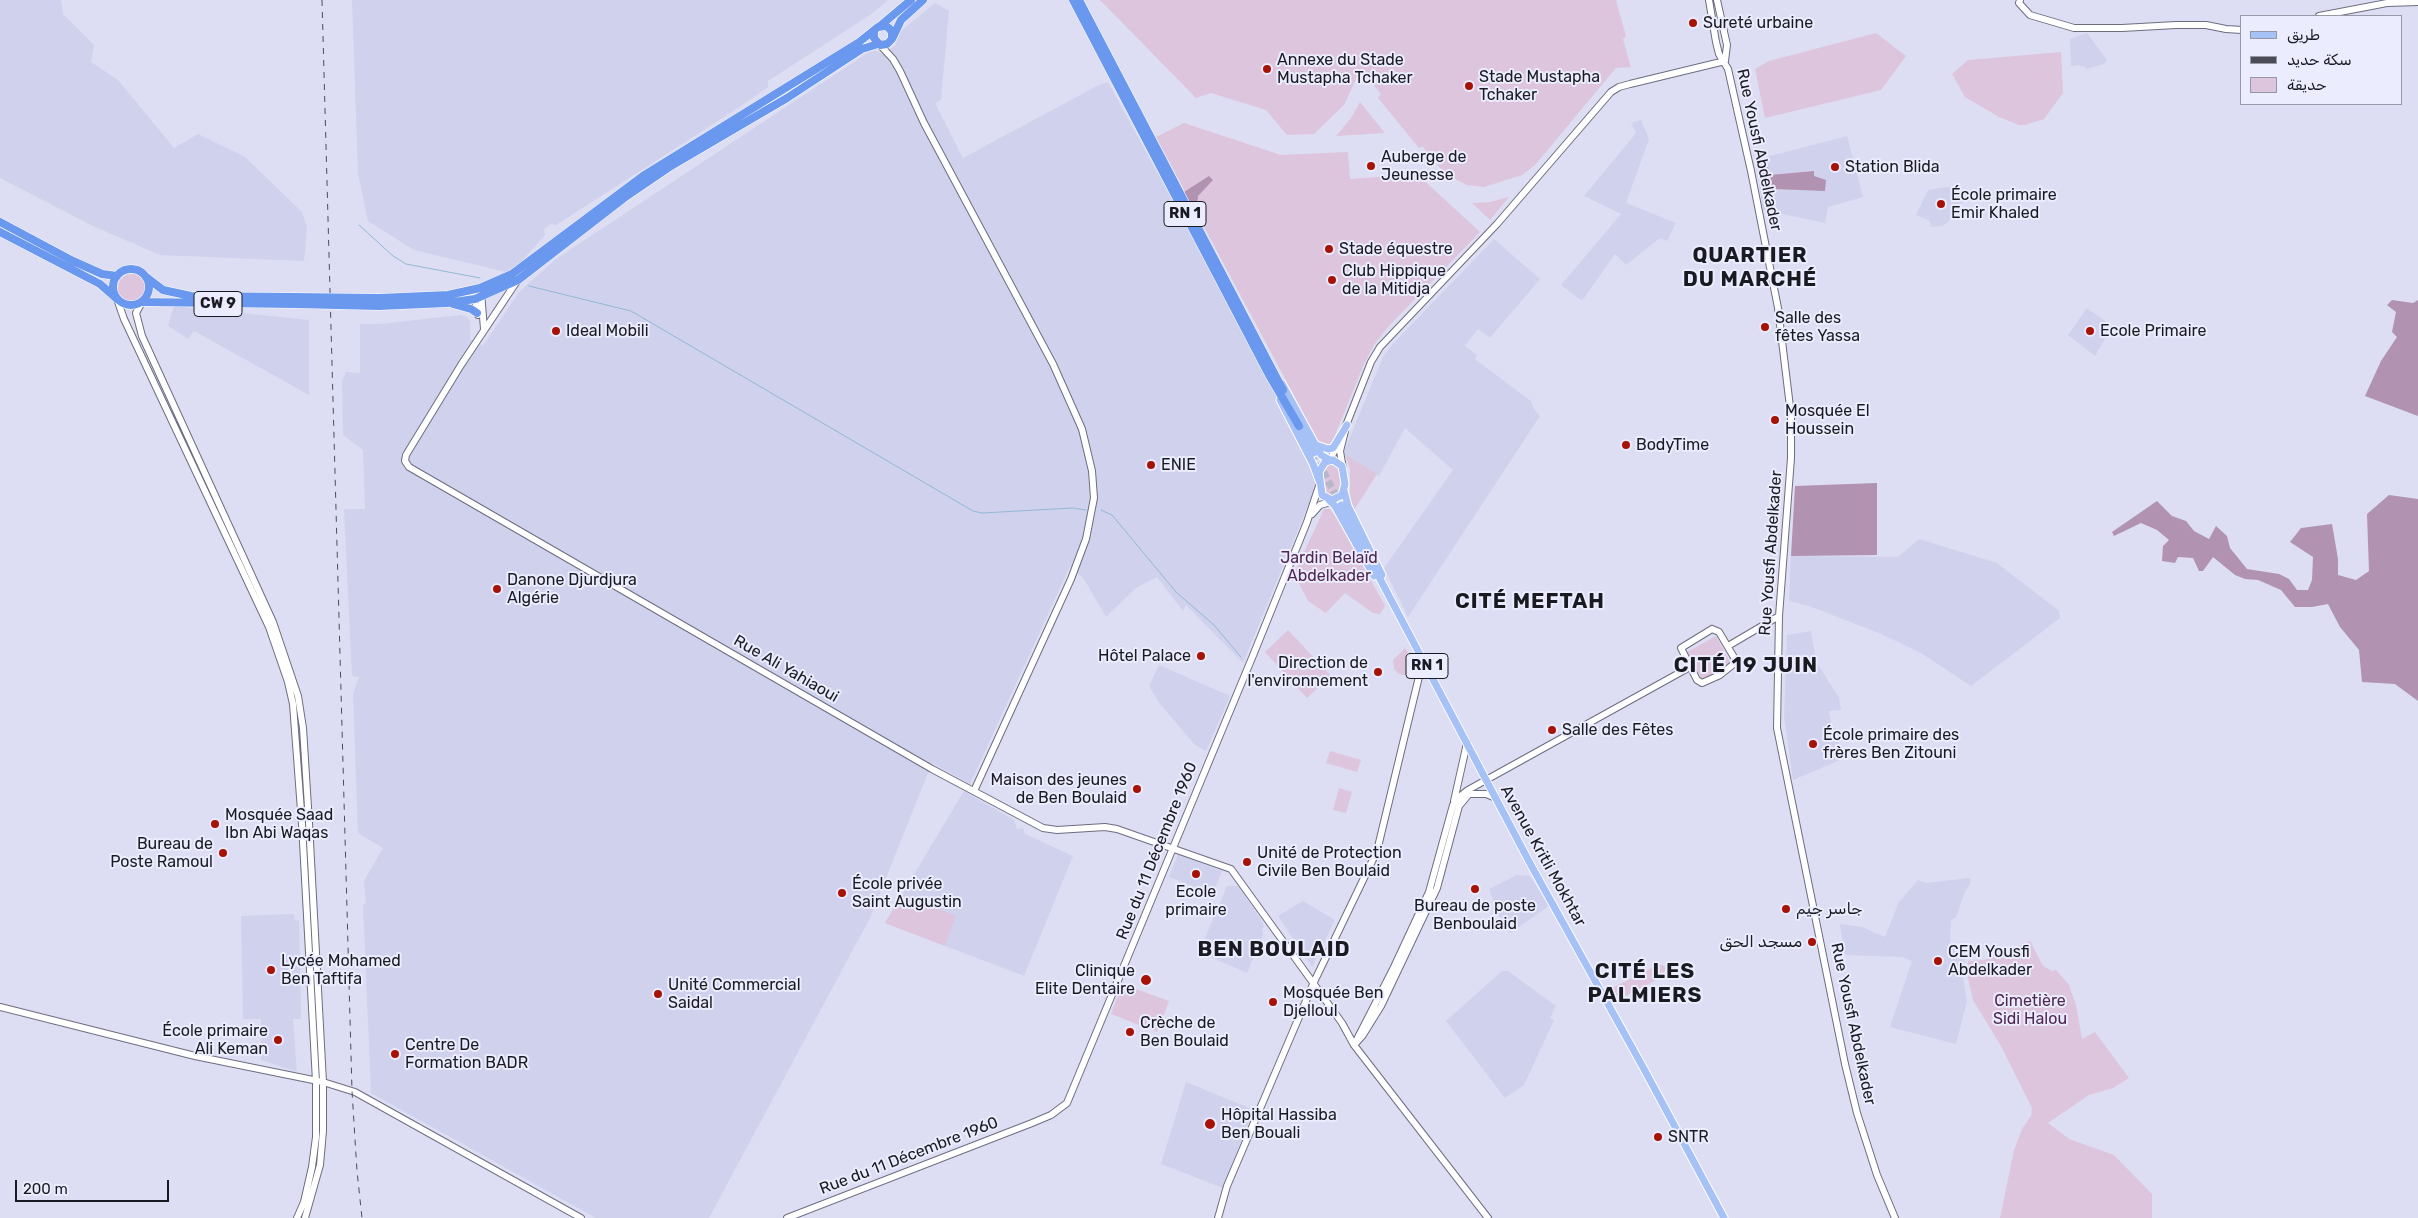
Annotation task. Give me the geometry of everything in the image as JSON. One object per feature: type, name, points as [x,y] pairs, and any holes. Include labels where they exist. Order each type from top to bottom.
[{"type":"highway","points":[[379,302],[448,295],[476,289],[512,274],[643,176],[843,53],[877,29],[911,0]]},
{"type":"highway","points":[[478,298],[518,280],[624,198],[672,166],[787,98],[862,49],[879,44],[887,44],[901,20],[923,0]]},
{"type":"highway","name":"RN 1","points":[[1073,0],[1271,372]]},
{"type":"highway","name":"RN 1","points":[[1080,0],[1299,426]]},
{"type":"highway","points":[[877,29],[889,28],[892,38]]},
{"type":"highway","points":[[877,29],[874,38],[879,44]]},
{"type":"highway","points":[[0,222],[73,262],[102,274],[117,276]]},
{"type":"highway","points":[[0,232],[100,284],[117,299],[127,305],[142,302],[149,288],[146,277],[134,270],[124,271],[117,276],[114,290],[117,299]]},
{"type":"highway","name":"CW 9","points":[[146,277],[163,290],[190,296],[294,301]]},
{"type":"highway","name":"CW 9","points":[[142,302],[446,303],[478,298]]},
{"type":"highway","points":[[446,303],[465,307],[477,313]]},
{"type":"main road","name":"Rue Yousfi Abdelkader","points":[[1709,0],[1719,54],[1725,61]]},
{"type":"main road","name":"Rue Yousfi Abdelkader","points":[[1717,0],[1727,45],[1725,61],[1752,177],[1778,308],[1788,376],[1791,415],[1791,458],[1779,616],[1777,728],[1851,1089],[1877,1175],[1895,1218]]},
{"type":"main road","points":[[2020,0],[2019,3],[2030,14],[2074,28],[2122,28],[2176,24],[2206,25],[2226,30],[2240,30]]},
{"type":"main road","points":[[2324,15],[2387,3],[2418,2]]},
{"type":"main road","points":[[892,38],[893,59]]},
{"type":"main road","points":[[879,44],[893,59],[924,123],[1053,364],[1082,429],[1092,472],[1094,498],[1086,539],[1071,578],[974,791]]},
{"type":"main road","points":[[1330,460],[1347,425],[1371,362],[1380,347],[1497,224],[1611,92],[1630,84],[1725,61]]},
{"type":"main road","points":[[484,330],[518,280]]},
{"type":"main road","points":[[476,289],[484,330]]},
{"type":"main road","points":[[478,298],[477,313],[484,330]]},
{"type":"main road","points":[[117,299],[124,319],[270,627],[288,682],[293,704],[302,824],[316,1081],[316,1137],[312,1167],[304,1202],[297,1218]]},
{"type":"main road","points":[[142,302],[136,313],[142,336],[273,622],[298,696],[307,785],[324,1082],[324,1131],[320,1165],[305,1218]]},
{"type":"main road","name":"Rue Ali Yahiaoui","points":[[484,330],[406,455],[405,461],[414,471],[974,791],[1043,828],[1057,830],[1105,827],[1231,869],[1314,982],[1342,1023],[1354,1045],[1488,1218]]},
{"type":"main road","name":"RN 1","points":[[1271,372],[1321,454],[1330,460]]},
{"type":"main road","name":"RN 1","points":[[1271,372],[1320,483]]},
{"type":"main road","points":[[1316,445],[1328,449],[1332,448],[1347,425]]},
{"type":"main road","points":[[1343,469],[1336,461],[1330,460],[1325,462],[1320,468],[1322,495],[1334,502],[1344,491],[1343,469],[1340,451],[1347,425]]},
{"type":"main road","name":"RN 1","points":[[1299,426],[1314,453]]},
{"type":"main road","name":"Rue du 11 Décembre 1960","points":[[787,1218],[1032,1123],[1062,1109],[1074,1088],[1307,522],[1320,483]]},
{"type":"main road","name":"RN 1","points":[[1344,491],[1348,506],[1378,566],[1386,590]]},
{"type":"main road","name":"RN 1","points":[[1334,502],[1366,565],[1386,590]]},
{"type":"main road","name":"Rue du 11 Décembre 1960","points":[[1307,522],[1317,507],[1334,502]]},
{"type":"main road","name":"Avenue Kritli Mokhtar","points":[[1386,590],[1466,743],[1724,1218]]},
{"type":"main road","points":[[1728,646],[1779,616]]},
{"type":"main road","points":[[1712,628],[1718,630],[1728,646],[1735,659],[1735,663],[1720,675],[1702,683],[1697,680],[1681,648],[1712,628]]},
{"type":"main road","points":[[1218,1218],[1228,1186],[1314,982],[1377,852],[1404,746],[1423,660]]},
{"type":"main road","points":[[1354,1045],[1363,1035],[1399,970],[1437,888],[1459,806],[1470,794],[1488,782],[1690,667]]},
{"type":"main road","points":[[1354,1045],[1394,967],[1429,892],[1453,805],[1466,743]]},
{"type":"main road","points":[[1453,805],[1467,790],[1488,782]]},
{"type":"main road","points":[[1470,794],[1486,794],[1496,798]]},
{"type":"main road","points":[[0,1007],[204,1058],[324,1082],[355,1092],[581,1218]]},
{"type":"shaded area","points":[[0,0],[61,0],[63,14],[94,45],[91,62],[118,80],[174,148],[198,134],[245,157],[302,212],[307,228],[304,261],[160,255],[93,226],[0,178]]},
{"type":"shaded area","points":[[352,0],[888,0],[870,15],[768,81],[768,87],[738,108],[556,225],[551,224],[544,229],[545,235],[521,262],[506,272],[414,250],[368,221],[358,173]]},
{"type":"shaded area","points":[[935,3],[949,11],[941,100],[935,103],[963,158],[1097,86],[1108,82],[1241,326],[1310,464],[1315,479],[1314,491],[1243,663],[1186,605],[1183,611],[1157,577],[1136,588],[1106,617],[1084,579],[1070,566],[970,784],[932,763],[870,918],[709,1218],[596,1218],[371,1093],[363,904],[366,905],[364,881],[383,848],[358,833],[353,694],[359,677],[352,676],[344,509],[365,509],[363,450],[343,435],[342,381],[346,372],[360,373],[360,324],[379,324],[460,315],[467,317],[470,321],[470,339],[483,346],[519,292],[556,259],[869,52],[876,51],[882,54],[895,46],[901,31]]},
{"type":"shaded area","points":[[2087,33],[2107,60],[2104,64],[2086,69],[2085,66],[2081,67],[2080,65],[2071,66],[2070,39]]},
{"type":"shaded area","points":[[1641,120],[1649,139],[1626,203],[1676,223],[1667,241],[1660,238],[1626,265],[1615,254],[1582,301],[1561,285],[1621,214],[1584,196],[1636,133],[1631,123]]},
{"type":"shaded area","points":[[1847,136],[1863,197],[1828,207],[1825,223],[1763,210],[1755,160]]},
{"type":"shaded area","points":[[1768,167],[1770,175],[1814,171],[1814,176],[1826,180],[1825,191],[1774,189],[1772,186],[1763,186],[1761,169]]},
{"type":"shaded area","points":[[1209,176],[1213,180],[1198,196],[1197,205],[1193,208],[1184,192]]},
{"type":"shaded area","name":"École primaire Emir Khaled","points":[[1954,186],[1968,194],[1948,222],[1942,226],[1931,227],[1930,221],[1916,215],[1928,190]]},
{"type":"shaded area","points":[[1494,239],[1540,279],[1490,338],[1478,329],[1465,346],[1477,355],[1475,359],[1531,401],[1534,409],[1540,416],[1408,617],[1384,568],[1453,470],[1405,428],[1379,476],[1345,454],[1345,449],[1383,357],[1391,346]]},
{"type":"shaded area","points":[[2392,300],[2413,303],[2418,300],[2418,416],[2365,396],[2381,361],[2397,337],[2392,332],[2396,312],[2387,305]]},
{"type":"shaded area","points":[[174,306],[309,320],[309,395],[194,331],[188,339],[168,326]]},
{"type":"shaded area","name":"Ecole Primaire","points":[[2087,308],[2112,326],[2095,356],[2068,335]]},
{"type":"shaded area","points":[[1877,483],[1877,555],[1791,556],[1795,486]]},
{"type":"shaded area","points":[[2389,495],[2418,499],[2418,701],[2395,684],[2362,682],[2359,650],[2340,627],[2328,604],[2312,607],[2295,607],[2281,590],[2258,580],[2245,579],[2235,575],[2213,557],[2203,571],[2199,571],[2193,558],[2178,557],[2175,563],[2162,561],[2163,546],[2169,540],[2157,530],[2141,523],[2114,536],[2112,532],[2157,501],[2172,516],[2186,521],[2194,531],[2209,539],[2216,526],[2227,536],[2230,548],[2247,569],[2279,574],[2289,579],[2297,590],[2308,590],[2312,580],[2313,557],[2290,542],[2301,528],[2332,524],[2338,559],[2338,575],[2356,580],[2369,571],[2367,514]]},
{"type":"shaded area","points":[[1919,539],[1997,563],[2059,611],[2060,618],[1971,686],[1921,653],[1879,633],[1809,606],[1789,601],[1791,556],[1898,557]]},
{"type":"shaded area","points":[[1811,631],[1816,661],[1839,698],[1841,710],[1829,711],[1832,728],[1836,728],[1840,760],[1793,780],[1784,716],[1787,635]]},
{"type":"shaded area","points":[[1159,665],[1230,696],[1206,751],[1194,744],[1160,704],[1149,686]]},
{"type":"shaded area","points":[[964,791],[1014,820],[1017,829],[1023,828],[1025,834],[1073,856],[1024,976],[885,923]]},
{"type":"shaded area","name":"Ecole primaire","points":[[1178,854],[1222,871],[1213,894],[1169,877]]},
{"type":"shaded area","points":[[1517,875],[1530,876],[1549,906],[1510,933],[1499,916],[1489,889]]},
{"type":"shaded area","name":"CEM Yousfi Abdelkader","points":[[1970,878],[1971,882],[1965,892],[1956,917],[1951,920],[1950,946],[1966,953],[1962,971],[1967,1001],[1956,1044],[1890,1027],[1912,961],[1902,957],[1845,955],[1840,924],[1862,927],[1885,937],[1899,902],[1918,880],[1926,883]]},
{"type":"shaded area","points":[[1227,886],[1238,886],[1262,921],[1264,928],[1262,928],[1263,935],[1247,973],[1199,952]]},
{"type":"shaded area","points":[[1303,901],[1335,920],[1312,967],[1278,916]]},
{"type":"shaded area","name":"Lycée Mohamed Ben Taftifa","points":[[294,914],[295,921],[299,920],[301,1019],[293,1019],[297,1072],[261,1060],[261,1019],[243,1019],[241,916]]},
{"type":"shaded area","points":[[1502,971],[1508,971],[1556,1006],[1550,1018],[1554,1020],[1524,1085],[1505,1098],[1446,1021]]},
{"type":"shaded area","name":"Hôpital Hassiba Ben Bouali","points":[[1186,1082],[1254,1110],[1223,1188],[1161,1164]]},
{"type":"green space","points":[[1100,0],[1616,0],[1626,36],[1623,39],[1631,68],[1616,68],[1535,165],[1522,175],[1484,187],[1467,185],[1445,174],[1422,146],[1419,148],[1378,98],[1381,94],[1363,72],[1357,77],[1344,105],[1314,134],[1287,135],[1266,110],[1211,93],[1196,98]]},
{"type":"green space","points":[[1876,33],[1906,56],[1881,90],[1765,118],[1755,69],[1769,61]]},
{"type":"green space","points":[[2061,52],[2063,93],[2044,119],[2025,125],[2019,125],[1999,117],[1965,97],[1952,74],[1968,60]]},
{"type":"green space","points":[[1360,102],[1385,133],[1336,136],[1351,118]]},
{"type":"green space","name":"Club Hippique de la Mitidja","points":[[1184,123],[1281,155],[1348,152],[1350,179],[1417,174],[1480,232],[1387,328],[1374,345],[1364,364],[1333,440],[1329,445],[1320,444],[1156,137]]},
{"type":"green space","points":[[1509,197],[1490,220],[1472,203],[1490,202]]},
{"type":"green space","points":[[132,274],[142,278],[146,288],[142,298],[132,302],[122,298],[118,288],[122,278]]},
{"type":"green space","points":[[1345,454],[1377,474],[1354,510],[1350,502],[1350,469]]},
{"type":"green space","points":[[1331,464],[1340,469],[1342,487],[1340,493],[1332,497],[1325,494],[1321,473],[1327,465]]},
{"type":"green space","name":"Jardin Belaïd Abdelkader","points":[[1324,509],[1330,509],[1335,515],[1385,606],[1380,614],[1373,613],[1345,593],[1326,613],[1308,601],[1294,574]]},
{"type":"green space","points":[[1288,630],[1331,676],[1307,698],[1265,652]]},
{"type":"green space","points":[[1716,636],[1731,664],[1702,680],[1687,652]]},
{"type":"green space","points":[[1405,648],[1418,668],[1417,674],[1413,677],[1399,674],[1394,669],[1393,660]]},
{"type":"green space","points":[[1330,751],[1361,760],[1357,772],[1326,763]]},
{"type":"green space","points":[[1339,788],[1352,792],[1346,813],[1333,810]]},
{"type":"green space","points":[[902,894],[956,916],[945,946],[885,923]]},
{"type":"green space","name":"Cimetière Sidi Halou","points":[[2030,941],[2043,966],[2052,971],[2056,970],[2069,985],[2076,1005],[2082,1039],[2095,1032],[2129,1078],[2113,1088],[2089,1095],[2048,1123],[2069,1139],[2114,1155],[2152,1194],[2152,1218],[2000,1218],[2014,1150],[2022,1129],[2031,1116],[2032,1108],[2001,1046],[1973,1000],[1967,974],[1968,961],[1984,960],[2003,954]]},
{"type":"green space","points":[[1658,965],[1663,965],[1666,968],[1662,977],[1614,1002],[1608,990]]},
{"type":"green space","points":[[1122,984],[1169,1001],[1157,1032],[1111,1014]]},
{"type":"waterway","points":[[359,225],[393,256],[406,264],[480,278]]},
{"type":"waterway","points":[[529,286],[631,311],[973,511],[982,513],[1073,508],[1086,510]]},
{"type":"waterway","points":[[1101,510],[1112,515],[1176,592],[1214,625],[1241,657]]},
{"type":"tunnel","points":[[1314,453],[1339,502]]},
{"type":"railway","points":[[322,0],[352,1091],[362,1218]]},
{"type":"place","name":"Sureté urbaine","points":[[1693,23]]},
{"type":"place","name":"Annexe du Stade Mustapha Tchaker","points":[[1267,69]]},
{"type":"place","name":"Stade Mustapha Tchaker","points":[[1469,86]]},
{"type":"place","name":"Auberge de Jeunesse","points":[[1371,166]]},
{"type":"place","name":"Station Blida","points":[[1835,167]]},
{"type":"place","name":"École primaire Emir Khaled","points":[[1941,204]]},
{"type":"place","name":"Stade équestre","points":[[1329,249]]},
{"type":"place","name":"Club Hippique de la Mitidja","points":[[1332,280]]},
{"type":"place","name":"Salle des fêtes Yassa","points":[[1765,327]]},
{"type":"place","name":"Ideal Mobili","points":[[556,331]]},
{"type":"place","name":"Ecole Primaire","points":[[2090,331]]},
{"type":"place","name":"Mosquée El Houssein","points":[[1775,420]]},
{"type":"place","name":"BodyTime","points":[[1626,445]]},
{"type":"place","name":"ENIE","points":[[1151,465]]},
{"type":"place","name":"Danone Djurdjura Algérie","points":[[497,589]]},
{"type":"place","name":"Hôtel Palace","points":[[1201,656]]},
{"type":"place","name":"Direction de l'environnement","points":[[1378,672]]},
{"type":"place","name":"Salle des Fêtes","points":[[1552,730]]},
{"type":"place","name":"École primaire des frères Ben Zitouni","points":[[1813,744]]},
{"type":"place","name":"Maison des jeunes de Ben Boulaid","points":[[1137,789]]},
{"type":"place","name":"Mosquée Saad Ibn Abi Waqas","points":[[215,824]]},
{"type":"place","name":"Bureau de Poste Ramoul","points":[[223,853]]},
{"type":"place","name":"Unité de Protection Civile Ben Boulaid","points":[[1247,862]]},
{"type":"place","name":"Ecole primaire","points":[[1196,874]]},
{"type":"place","name":"Bureau de poste Benboulaid","points":[[1475,889]]},
{"type":"place","name":"École privée Saint Augustin","points":[[842,893]]},
{"type":"place","name":"جاسر جيم","points":[[1786,909]]},
{"type":"place","name":"مسجد الحق","points":[[1812,942]]},
{"type":"place","name":"CEM Yousfi Abdelkader","points":[[1938,961]]},
{"type":"place","name":"Lycée Mohamed Ben Taftifa","points":[[271,970]]},
{"type":"place","name":"Clinique Elite Dentaire","points":[[1146,980]]},
{"type":"place","name":"Unité Commercial Saidal","points":[[658,994]]},
{"type":"place","name":"Mosquée Ben Djelloul","points":[[1273,1002]]},
{"type":"place","name":"Crèche de Ben Boulaid","points":[[1130,1032]]},
{"type":"place","name":"École primaire Ali Keman","points":[[278,1040]]},
{"type":"place","name":"Centre De Formation BADR","points":[[395,1054]]},
{"type":"place","name":"Hôpital Hassiba Ben Bouali","points":[[1210,1124]]},
{"type":"place","name":"SNTR","points":[[1658,1137]]},
{"type":"district","name":"QUARTIER DU MARCHÉ","points":[[1750,268]]},
{"type":"district","name":"CITÉ MEFTAH","points":[[1530,602]]},
{"type":"district","name":"CITÉ 19 JUIN","points":[[1746,666]]},
{"type":"district","name":"BEN BOULAID","points":[[1274,950]]},
{"type":"district","name":"CITÉ LES PALMIERS","points":[[1645,984]]}]
